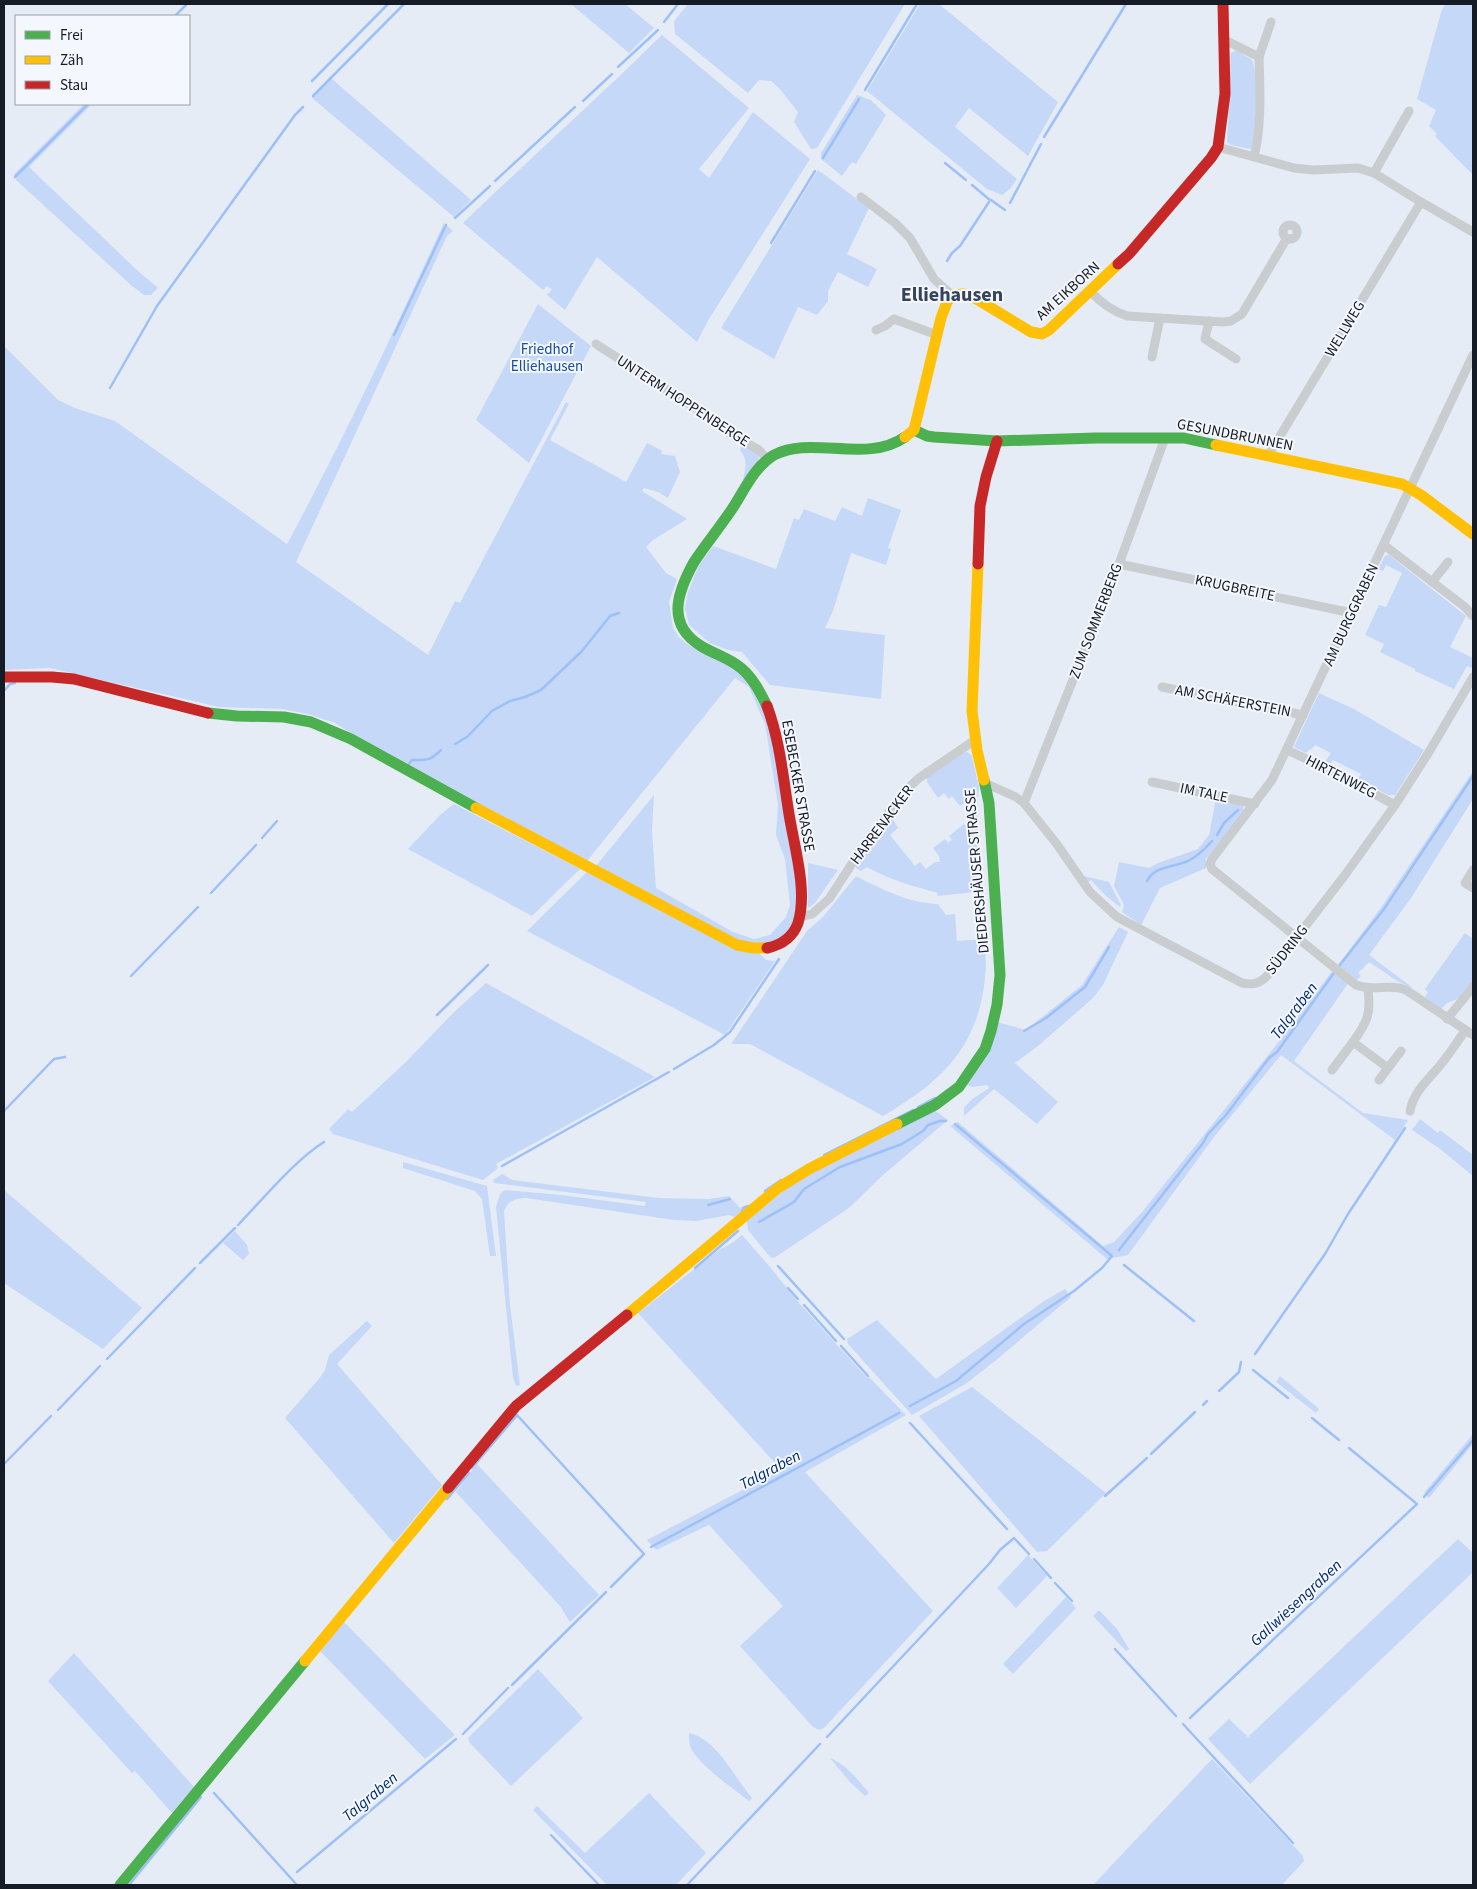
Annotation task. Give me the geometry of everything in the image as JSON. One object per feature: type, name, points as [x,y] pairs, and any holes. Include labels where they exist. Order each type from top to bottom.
[{"type":"street","name":"AM EIKBORN","points":[[952,295],[959,293],[970,295],[1028,331],[1039,334],[1047,331],[1145,237],[1218,147],[1225,94],[1223,4]]},
{"type":"street","points":[[1254,157],[1257,146],[1260,87],[1259,57],[1271,22]]},
{"type":"street","points":[[1225,40],[1259,57]]},
{"type":"street","points":[[1374,173],[1409,111]]},
{"type":"street","points":[[1218,147],[1294,168],[1313,170],[1358,168],[1374,173],[1473,232]]},
{"type":"street","points":[[768,460],[780,453],[798,449],[876,448],[900,440],[914,430],[944,310],[952,295],[934,279],[910,238],[895,223],[861,197]]},
{"type":"street","name":"WELLWEG","points":[[1268,456],[1421,202]]},
{"type":"street","points":[[1090,291],[1101,302],[1117,313],[1140,318],[1227,322],[1242,314],[1287,238]]},
{"type":"street","points":[[1152,357],[1160,318]]},
{"type":"street","points":[[876,330],[894,319],[938,336]]},
{"type":"street","points":[[1209,321],[1205,340],[1236,359]]},
{"type":"street","name":"UNTERM HOPPENBERGE","points":[[596,344],[711,418],[729,433],[759,450],[768,460]]},
{"type":"street","name":"AM BURGGRABEN","points":[[1297,937],[1212,869],[1210,864],[1272,780],[1473,355]]},
{"type":"street","name":"GESUNDBRUNNEN","points":[[914,430],[934,437],[997,441],[1184,438],[1402,484],[1473,534]]},
{"type":"street","name":"ZUM SOMMERBERG","points":[[1024,803],[1119,564],[1165,438]]},
{"type":"street","name":"DIEDERSHÄUSER STRASSE","points":[[120,1885],[516,1406],[699,1256],[778,1188],[809,1169],[935,1105],[959,1086],[985,1049],[994,1021],[1000,975],[986,784],[975,740],[972,697],[980,506],[986,477],[997,441]]},
{"type":"street","name":"ESEBECKER STRASSE","points":[[768,460],[747,484],[697,557],[681,591],[678,610],[680,624],[689,637],[696,643],[741,668],[752,680],[768,709],[777,737],[801,889],[802,904],[800,917]]},
{"type":"street","points":[[1384,544],[1473,616]]},
{"type":"street","points":[[1432,582],[1448,562]]},
{"type":"street","name":"KRUGBREITE","points":[[1119,564],[1352,613]]},
{"type":"street","points":[[4,677],[74,679],[201,712],[224,715],[284,717],[311,722],[351,739],[452,795],[737,945],[750,950],[760,950],[782,942],[795,930],[800,917]]},
{"type":"street","name":"SÜDRING","points":[[986,784],[1016,797],[1024,803],[1056,843],[1090,892],[1102,905],[1131,925],[1242,983],[1252,985],[1260,983],[1266,977],[1368,845],[1396,805],[1473,677]]},
{"type":"street","name":"AM SCHÄFERSTEIN","points":[[1162,687],[1303,715]]},
{"type":"street","name":"HARRENACKER","points":[[800,917],[812,914],[829,899],[866,842],[906,790],[919,778],[975,740]]},
{"type":"street","name":"HIRTENWEG","points":[[1287,750],[1328,768],[1396,805]]},
{"type":"street","name":"IM TALE","points":[[1152,782],[1256,804]]},
{"type":"street","points":[[1473,870],[1465,883],[1473,888]]},
{"type":"street","points":[[1297,937],[1356,985],[1368,988],[1396,986],[1406,990],[1469,1033],[1418,1092],[1412,1101],[1410,1111]]},
{"type":"street","points":[[1447,1019],[1473,987]]},
{"type":"street","points":[[1332,1070],[1364,1026],[1370,1006],[1368,988]]},
{"type":"street","points":[[1353,1042],[1388,1068]]},
{"type":"street","points":[[1379,1080],[1401,1051]]},
{"type":"green space","points":[[571,4],[625,4],[654,28],[629,53]]},
{"type":"green space","points":[[688,4],[905,4],[817,148],[811,149],[794,122],[798,112],[771,81],[759,80],[748,93],[675,34],[674,21]]},
{"type":"green space","points":[[920,4],[939,4],[1058,102],[1028,156],[969,108],[955,127],[1017,179],[1010,189],[1002,195],[987,189],[867,91]]},
{"type":"green space","points":[[1446,4],[1473,4],[1473,175],[1435,136],[1437,134],[1429,126],[1436,110],[1417,99],[1442,9]]},
{"type":"green space","points":[[662,35],[749,108],[699,169],[709,178],[753,112],[810,159],[709,319],[697,342],[597,257],[565,310],[547,295],[552,289],[547,286],[543,290],[463,223]]},
{"type":"green space","points":[[1236,50],[1252,60],[1256,78],[1254,146],[1250,149],[1231,145],[1227,142],[1231,53]]},
{"type":"green space","points":[[331,78],[471,200],[454,217],[312,98]]},
{"type":"green space","points":[[857,95],[871,100],[886,115],[856,164],[852,162],[842,176],[821,159],[821,153]]},
{"type":"green space","points":[[83,105],[91,105],[29,167],[158,288],[151,295],[144,295],[131,285],[16,180],[14,174]]},
{"type":"green space","points":[[818,170],[869,208],[847,254],[877,269],[868,287],[838,272],[828,291],[828,301],[817,315],[798,307],[774,359],[721,328]]},
{"type":"green space","points":[[444,223],[453,231],[447,236],[296,562],[428,655],[455,601],[460,603],[566,402],[569,404],[550,440],[626,482],[647,443],[662,451],[661,454],[675,456],[680,472],[668,498],[658,492],[644,488],[642,491],[687,519],[653,540],[646,547],[666,573],[677,579],[669,602],[673,628],[679,637],[687,644],[739,671],[747,680],[769,721],[798,892],[793,922],[785,935],[779,940],[765,944],[747,945],[595,867],[654,795],[652,831],[656,888],[733,932],[754,939],[770,935],[786,917],[790,905],[785,859],[776,835],[778,805],[765,724],[749,687],[735,678],[587,861],[384,755],[335,723],[308,714],[282,709],[219,707],[50,668],[4,670],[4,346],[58,400],[75,408],[115,421],[287,544],[349,425]]},
{"type":"green space","name":"Friedhof Elliehausen","points":[[538,304],[591,346],[529,463],[476,420]]},
{"type":"green space","points":[[744,446],[758,453],[759,459],[742,483],[745,458],[740,451],[741,447]]},
{"type":"green space","points":[[868,498],[901,510],[888,548],[891,549],[886,565],[851,553],[833,611],[825,628],[885,635],[881,699],[770,685],[742,652],[728,650],[710,643],[689,625],[685,608],[688,592],[699,565],[713,546],[776,569],[794,518],[799,520],[804,509],[835,521],[842,507],[862,516]]},
{"type":"green space","points":[[1389,555],[1466,616],[1450,647],[1473,658],[1472,668],[1467,666],[1454,689],[1380,652],[1384,644],[1365,635],[1379,605],[1386,607],[1402,573],[1386,565],[1383,571],[1378,569],[1385,556]]},
{"type":"green space","points":[[1319,693],[1354,709],[1424,750],[1395,795],[1388,795],[1358,779],[1361,774],[1333,760],[1330,764],[1325,762],[1331,753],[1315,745],[1306,753],[1294,747]]},
{"type":"green space","points":[[967,752],[972,756],[979,788],[978,797],[969,804],[967,801],[960,806],[952,796],[949,799],[944,793],[938,798],[927,782],[927,776]]},
{"type":"green space","points":[[1473,771],[1473,799],[1411,898],[1369,955],[1413,988],[1399,982],[1369,962],[1358,973],[1361,976],[1357,980],[1338,965],[1380,909]]},
{"type":"green space","points":[[1216,799],[1243,806],[1244,811],[1206,859],[1206,868],[1160,888],[1141,925],[1122,912],[1124,905],[1114,886],[1119,862],[1149,868],[1198,849],[1209,835]]},
{"type":"green space","points":[[454,804],[580,869],[532,916],[408,849],[440,815]]},
{"type":"green space","points":[[976,815],[978,816],[976,892],[937,896],[938,893],[893,879],[867,867],[861,871],[856,868],[856,863],[889,817],[898,828],[890,835],[915,866],[920,862],[926,869],[935,862],[940,862],[939,856],[933,848],[945,839],[948,843],[952,840],[949,836],[964,824],[968,828],[971,825],[968,821]]},
{"type":"green space","points":[[808,863],[838,870],[815,903],[808,908]]},
{"type":"green space","points":[[589,870],[759,953],[766,960],[775,961],[725,1035],[527,931]]},
{"type":"green space","points":[[856,876],[906,898],[938,904],[946,915],[955,914],[957,941],[985,939],[986,973],[981,1003],[965,1043],[939,1076],[904,1103],[883,1116],[750,1044],[731,1044],[807,931],[823,917]]},
{"type":"green space","points":[[1083,876],[1109,882],[1121,905],[1120,907],[1091,880],[1087,883]]},
{"type":"green space","points":[[1119,927],[1128,932],[1103,985],[1093,998],[1038,1046],[1015,1063],[1058,1102],[1037,1124],[994,1089],[964,1116],[964,1108],[971,1100],[989,1088],[987,1085],[972,1087],[967,1085],[997,1022],[1026,1030],[1082,985]]},
{"type":"green space","points":[[1465,933],[1473,939],[1473,982],[1458,999],[1447,1003],[1441,1009],[1425,997],[1428,992],[1425,989]]},
{"type":"green space","points":[[1333,970],[1349,982],[1294,1061],[1363,1113],[1408,1120],[1395,1140],[1281,1055],[1214,1137],[1128,1255],[1107,1259],[950,1126],[958,1122],[1103,1246],[1114,1242],[1142,1212],[1273,1049]]},
{"type":"green space","points":[[486,983],[655,1077],[496,1164],[498,1168],[483,1180],[333,1134],[329,1129],[348,1109],[352,1112]]},
{"type":"green space","points":[[934,1110],[948,1120],[883,1175],[849,1208],[774,1258],[770,1257],[748,1230],[747,1221],[787,1188],[826,1165]]},
{"type":"green space","points":[[1420,1119],[1438,1133],[1440,1130],[1473,1155],[1473,1176],[1439,1148],[1412,1130]]},
{"type":"green space","points":[[403,1162],[487,1186],[496,1256],[490,1256],[482,1199],[475,1191],[403,1168]]},
{"type":"green space","points":[[502,1174],[512,1180],[659,1198],[709,1199],[729,1196],[741,1209],[740,1213],[735,1217],[729,1215],[696,1221],[674,1220],[526,1198],[510,1202],[504,1211],[510,1305],[520,1385],[516,1386],[513,1378],[496,1207],[500,1194],[505,1190],[645,1206],[646,1202],[494,1183],[493,1180]]},
{"type":"green space","points":[[4,1190],[142,1308],[103,1349],[4,1283]]},
{"type":"green space","points":[[235,1231],[247,1245],[249,1254],[243,1260],[223,1243]]},
{"type":"green space","points":[[742,1235],[799,1303],[867,1378],[869,1377],[906,1415],[805,1472],[933,1611],[824,1728],[819,1730],[813,1727],[740,1646],[783,1606],[709,1525],[656,1550],[647,1540],[777,1472],[774,1462],[638,1313],[719,1250]]},
{"type":"green space","points":[[1065,1289],[1071,1297],[995,1361],[967,1383],[912,1415],[848,1344],[847,1339],[877,1320],[936,1379],[1044,1301]]},
{"type":"green space","points":[[367,1321],[372,1326],[337,1364],[442,1485],[394,1543],[285,1418],[325,1370],[329,1355]]},
{"type":"green space","points":[[1280,1376],[1319,1409],[1316,1413],[1276,1382]]},
{"type":"green space","points":[[972,1387],[1106,1493],[1047,1551],[1037,1552],[919,1416]]},
{"type":"green space","points":[[1473,1434],[1473,1444],[1429,1498],[1424,1493]]},
{"type":"green space","points":[[477,1464],[599,1595],[570,1622],[560,1606],[456,1492]]},
{"type":"green space","points":[[1458,1539],[1473,1553],[1473,1572],[1250,1784],[1208,1739],[1229,1719],[1248,1737]]},
{"type":"green space","points":[[1028,1555],[1047,1576],[1016,1608],[997,1588]]},
{"type":"green space","points":[[1066,1597],[1076,1608],[1013,1674],[1003,1664]]},
{"type":"green space","points":[[1099,1610],[1117,1629],[1129,1649],[1126,1651],[1093,1616]]},
{"type":"green space","points":[[344,1622],[455,1735],[425,1759],[320,1651]]},
{"type":"green space","points":[[74,1653],[194,1787],[172,1813],[135,1771],[132,1773],[48,1681]]},
{"type":"green space","points":[[538,1669],[583,1718],[511,1786],[469,1742],[468,1738]]},
{"type":"green space","points":[[689,1733],[708,1743],[724,1760],[752,1798],[749,1801],[700,1760],[690,1746]]},
{"type":"green space","points":[[830,1758],[846,1768],[869,1793],[865,1796],[850,1782]]},
{"type":"green space","points":[[1212,1759],[1303,1856],[1304,1861],[1282,1885],[1093,1885]]},
{"type":"green space","points":[[649,1793],[706,1853],[676,1885],[607,1885],[533,1810],[537,1806],[585,1853]]},
{"type":"waterway","points":[[312,81],[388,4]]},
{"type":"waterway","points":[[313,96],[404,4]]},
{"type":"waterway","points":[[664,22],[678,4]]},
{"type":"waterway","points":[[865,90],[917,4]]},
{"type":"waterway","points":[[1044,137],[1126,4]]},
{"type":"waterway","points":[[176,15],[186,5]]},
{"type":"waterway","points":[[618,67],[658,30]]},
{"type":"waterway","points":[[583,101],[612,74]]},
{"type":"waterway","points":[[823,158],[859,99]]},
{"type":"waterway","points":[[15,177],[87,105]]},
{"type":"waterway","points":[[110,388],[157,306],[295,115],[303,107]]},
{"type":"waterway","points":[[495,181],[575,107]]},
{"type":"waterway","points":[[1010,203],[1041,144]]},
{"type":"waterway","points":[[945,163],[966,180]]},
{"type":"waterway","points":[[771,243],[815,171]]},
{"type":"waterway","points":[[972,185],[990,200]]},
{"type":"waterway","points":[[455,218],[490,186]]},
{"type":"waterway","points":[[991,200],[1005,210]]},
{"type":"waterway","points":[[947,261],[960,246],[989,202]]},
{"type":"waterway","points":[[394,335],[446,225]]},
{"type":"waterway","points":[[455,744],[467,737],[492,711],[510,701],[541,690],[582,651],[610,616],[619,613]]},
{"type":"waterway","points":[[4,691],[10,684],[15,683]]},
{"type":"waterway","points":[[409,764],[412,760],[431,758],[441,750]]},
{"type":"waterway","name":"Talgraben","points":[[1119,1250],[1203,1143],[1208,1134],[1226,1115],[1269,1058],[1277,1052],[1339,966],[1384,909],[1473,776]]},
{"type":"waterway","points":[[1217,835],[1224,823],[1238,810]]},
{"type":"waterway","points":[[262,838],[277,821]]},
{"type":"waterway","points":[[1147,881],[1160,869],[1192,859],[1212,841]]},
{"type":"waterway","points":[[211,893],[256,845]]},
{"type":"waterway","points":[[131,976],[198,907]]},
{"type":"waterway","points":[[1024,1031],[1046,1018],[1085,987],[1109,947]]},
{"type":"waterway","points":[[674,1069],[714,1045],[730,1032],[779,959]]},
{"type":"waterway","points":[[437,1015],[488,965]]},
{"type":"waterway","points":[[4,1111],[54,1059],[65,1057]]},
{"type":"waterway","points":[[502,1166],[669,1072]]},
{"type":"waterway","points":[[918,1107],[935,1098]]},
{"type":"waterway","points":[[824,1155],[913,1110]]},
{"type":"waterway","points":[[759,1222],[794,1202],[804,1189],[840,1167],[902,1144],[923,1131],[928,1125],[946,1121]]},
{"type":"waterway","name":"Talgraben","points":[[910,1406],[956,1381],[1024,1324],[1074,1291],[1102,1268],[1112,1256],[955,1124]]},
{"type":"waterway","points":[[1255,1354],[1325,1254],[1348,1214],[1405,1128]]},
{"type":"waterway","points":[[238,1225],[291,1169],[324,1142]]},
{"type":"waterway","points":[[765,1191],[781,1180]]},
{"type":"waterway","points":[[708,1205],[730,1199]]},
{"type":"waterway","points":[[741,1214],[743,1208],[748,1206]]},
{"type":"waterway","points":[[200,1263],[235,1228]]},
{"type":"waterway","points":[[695,1268],[738,1231]]},
{"type":"waterway","points":[[1124,1265],[1194,1321]]},
{"type":"waterway","points":[[778,1266],[844,1339]]},
{"type":"waterway","points":[[107,1359],[195,1268]]},
{"type":"waterway","points":[[788,1288],[798,1299]]},
{"type":"waterway","points":[[804,1305],[836,1341]]},
{"type":"waterway","points":[[841,1346],[868,1376]]},
{"type":"waterway","points":[[1219,1391],[1239,1372],[1241,1362]]},
{"type":"waterway","points":[[58,1410],[100,1366]]},
{"type":"waterway","points":[[1253,1370],[1288,1398]]},
{"type":"waterway","points":[[1203,1405],[1207,1401]]},
{"type":"waterway","points":[[1151,1454],[1195,1412]]},
{"type":"waterway","name":"Talgraben","points":[[651,1547],[899,1413]]},
{"type":"waterway","points":[[472,1468],[517,1415],[644,1554],[611,1587]]},
{"type":"waterway","points":[[4,1464],[51,1416]]},
{"type":"waterway","points":[[1312,1418],[1339,1440]]},
{"type":"waterway","points":[[910,1423],[1007,1529]]},
{"type":"waterway","name":"Gallwiesengraben","points":[[1424,1497],[1473,1440]]},
{"type":"waterway","name":"Gallwiesengraben","points":[[1190,1718],[1417,1504],[1349,1448]]},
{"type":"waterway","points":[[1105,1496],[1147,1458]]},
{"type":"waterway","points":[[447,1499],[469,1473]]},
{"type":"waterway","points":[[827,1737],[1000,1550],[1014,1538],[1029,1554]]},
{"type":"waterway","points":[[1034,1559],[1051,1578]]},
{"type":"waterway","points":[[1055,1583],[1072,1601]]},
{"type":"waterway","name":"Talgraben","points":[[512,1685],[606,1592]]},
{"type":"waterway","name":"Gallwiesengraben","points":[[1115,1649],[1176,1716]]},
{"type":"waterway","name":"Talgraben","points":[[463,1734],[508,1688]]},
{"type":"waterway","name":"Gallwiesengraben","points":[[1183,1724],[1293,1843]]},
{"type":"waterway","name":"Talgraben","points":[[297,1872],[456,1739]]},
{"type":"waterway","points":[[687,1885],[820,1744]]},
{"type":"waterway","points":[[214,1793],[297,1885]]},
{"type":"waterway","points":[[129,1885],[201,1797]]},
{"type":"waterway","points":[[551,1835],[599,1885]]},
{"type":"traffic: fast","points":[[914,430],[934,437],[997,441],[1184,438],[1216,445]]},
{"type":"traffic: fast","points":[[767,706],[756,686],[741,668],[732,661],[701,646],[682,628],[678,607],[683,584],[688,573],[755,473],[774,455],[789,450],[805,448],[874,448],[890,445],[905,437]]},
{"type":"traffic: fast","points":[[208,713],[284,717],[311,722],[351,739],[476,808]]},
{"type":"traffic: fast","points":[[897,1124],[935,1105],[959,1087],[985,1049],[991,1031],[997,1005],[1000,975],[989,803],[984,780]]},
{"type":"traffic: fast","points":[[120,1885],[305,1661]]},
{"type":"traffic: slow","points":[[905,437],[914,430],[941,318],[947,302],[953,295],[970,295],[1031,332],[1042,334],[1049,330],[1118,264]]},
{"type":"traffic: slow","points":[[1216,445],[1402,484],[1421,495],[1473,534]]},
{"type":"traffic: slow","points":[[978,564],[972,711],[977,750],[984,780]]},
{"type":"traffic: slow","points":[[476,808],[737,945],[767,948]]},
{"type":"traffic: slow","points":[[627,1315],[778,1188],[809,1169],[897,1124]]},
{"type":"traffic: slow","points":[[305,1661],[448,1488]]},
{"type":"traffic: jam","points":[[1118,264],[1129,254],[1211,158],[1218,147],[1225,94],[1223,4]]},
{"type":"traffic: jam","points":[[978,564],[980,506],[986,477],[997,441]]},
{"type":"traffic: jam","points":[[4,677],[74,679],[208,713]]},
{"type":"traffic: jam","points":[[767,706],[781,759],[802,897],[796,928],[782,942],[767,948]]},
{"type":"traffic: jam","points":[[448,1488],[516,1406],[627,1315]]},
{"type":"district","name":"Elliehausen","points":[[952,295]]}]
